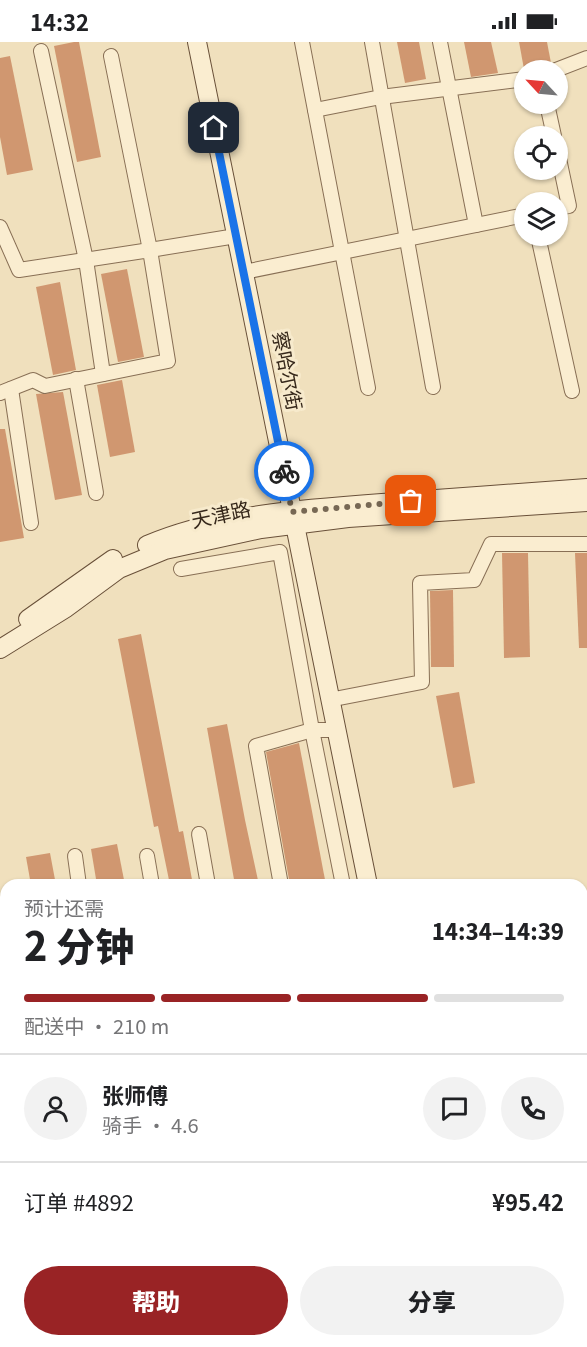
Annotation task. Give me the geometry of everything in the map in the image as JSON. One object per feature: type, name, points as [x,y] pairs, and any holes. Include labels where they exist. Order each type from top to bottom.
[{"type":"street","name":"察哈尔街","points":[[197,42],[367,879]]},
{"type":"street","points":[[302,42],[368,388]]},
{"type":"street","points":[[372,42],[405,239],[433,387]]},
{"type":"street","points":[[440,42],[476,225]]},
{"type":"street","points":[[41,51],[86,260],[103,374]]},
{"type":"street","points":[[31,523],[6,391],[33,380],[45,386],[168,361],[150,250],[111,56]]},
{"type":"street","points":[[568,65],[587,58]]},
{"type":"street","points":[[315,110],[381,98],[514,80]]},
{"type":"street","points":[[244,272],[514,217]]},
{"type":"street","points":[[0,227],[19,270],[236,236]]},
{"type":"street","points":[[540,246],[572,390]]},
{"type":"street","points":[[76,380],[96,493]]},
{"type":"street","name":"天津路","points":[[0,649],[66,608],[119,568],[165,550],[261,529],[344,506],[587,488]]},
{"type":"street","name":"天津路","points":[[0,636],[112,560],[169,536],[260,516],[348,518],[587,502]]},
{"type":"street","points":[[329,700],[422,682],[420,583],[474,580],[491,544],[587,544]]},
{"type":"street","points":[[182,569],[280,552],[342,879]]},
{"type":"street","points":[[280,879],[256,746],[312,730],[335,730]]},
{"type":"street","points":[[199,834],[207,879]]},
{"type":"street","points":[[75,856],[78,879]]},
{"type":"street","points":[[147,856],[151,879]]},
{"type":"building","points":[[79,42],[101,157],[77,162],[54,46]]},
{"type":"building","points":[[397,42],[419,42],[426,79],[405,83]]},
{"type":"building","points":[[464,42],[491,42],[498,73],[471,77]]},
{"type":"building","points":[[519,42],[547,42],[550,60],[522,60]]},
{"type":"building","points":[[10,56],[33,170],[7,175],[0,137],[0,58]]},
{"type":"building","points":[[127,269],[144,357],[118,362],[101,274]]},
{"type":"building","points":[[60,282],[76,370],[53,375],[36,287]]},
{"type":"building","points":[[122,380],[135,452],[110,457],[97,385]]},
{"type":"building","points":[[63,392],[82,495],[55,500],[36,394]]},
{"type":"building","points":[[0,429],[5,429],[24,538],[0,542]]},
{"type":"building","points":[[502,553],[528,553],[530,657],[504,658]]},
{"type":"building","points":[[575,553],[587,553],[587,648],[579,648]]},
{"type":"building","points":[[453,590],[454,667],[431,667],[430,591]]},
{"type":"building","points":[[141,634],[179,832],[183,831],[192,879],[169,879],[158,826],[154,827],[118,639]]},
{"type":"building","points":[[459,692],[475,783],[453,788],[436,696]]},
{"type":"building","points":[[227,724],[258,879],[234,879],[207,728]]},
{"type":"building","points":[[299,743],[325,879],[289,879],[266,752]]},
{"type":"building","points":[[117,844],[124,879],[96,879],[91,849]]},
{"type":"building","points":[[50,853],[55,879],[30,879],[26,857]]},
{"type":"way so far","points":[[284,471],[292,512],[411,501]]},
{"type":"route","points":[[214,128],[284,471]]}]
